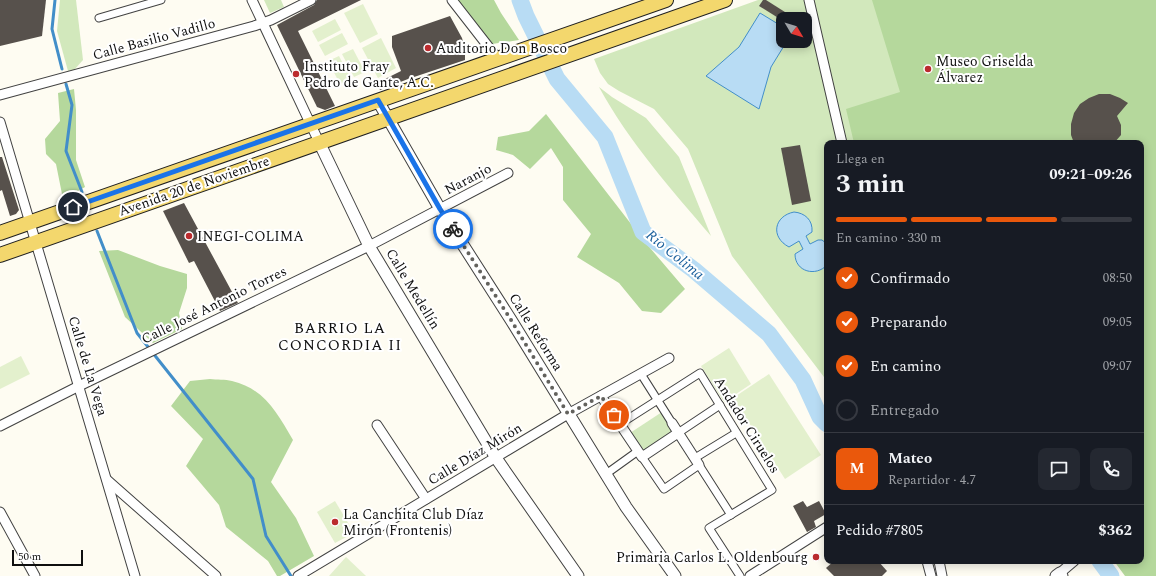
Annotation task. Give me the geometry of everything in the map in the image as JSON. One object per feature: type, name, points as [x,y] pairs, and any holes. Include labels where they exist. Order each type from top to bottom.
[{"type":"main road","name":"Avenida 20 de Noviembre","points":[[0,255],[725,0]]},
{"type":"main road","name":"Avenida 20 de Noviembre","points":[[0,233],[662,1]]},
{"type":"street","points":[[99,18],[161,0]]},
{"type":"street","name":"Calle Medellín","points":[[252,0],[370,246],[496,458],[578,576]]},
{"type":"street","name":"Calle Basilio Vadillo","points":[[0,95],[263,23],[311,0]]},
{"type":"street","points":[[452,0],[502,57]]},
{"type":"street","points":[[809,0],[841,140]]},
{"type":"street","name":"Calle Reforma","points":[[378,100],[440,209],[507,313],[626,507],[675,576]]},
{"type":"street","name":"Calle de La Vega","points":[[0,122],[135,576]]},
{"type":"street","name":"Naranjo","points":[[440,209],[508,173]]},
{"type":"street","name":"Calle José Antonio Torres","points":[[0,426],[157,348],[370,246],[440,209]]},
{"type":"street","name":"Calle Díaz Mirón","points":[[298,576],[568,414],[669,358]]},
{"type":"street","name":"Andador Ciruelos","points":[[657,400],[700,373],[772,490],[731,515]]},
{"type":"street","points":[[641,374],[731,515],[709,528],[740,576]]},
{"type":"street","points":[[601,396],[664,489],[736,433]]},
{"type":"street","points":[[620,424],[657,400]]},
{"type":"street","points":[[606,474],[678,433],[720,405]]},
{"type":"street","points":[[377,425],[426,499]]},
{"type":"street","points":[[107,480],[216,576]]},
{"type":"street","points":[[0,512],[35,576]]},
{"type":"street","points":[[750,576],[824,529]]},
{"type":"street","points":[[928,564],[931,576]]},
{"type":"street","points":[[940,564],[942,576]]},
{"type":"street","points":[[1059,575],[1071,564]]},
{"type":"green space","points":[[60,0],[76,0],[83,60],[74,70],[68,71],[57,31]]},
{"type":"green space","points":[[264,0],[281,0],[284,7],[270,13]]},
{"type":"green space","points":[[458,0],[494,0],[519,40],[492,44]]},
{"type":"green space","points":[[758,0],[1156,0],[1144,438],[1144,140],[824,140],[824,377],[732,256],[688,149],[654,109],[608,84],[600,73],[594,59]]},
{"type":"green space","points":[[872,0],[1156,0],[1156,576],[1125,576],[1116,564],[1144,564],[1144,140],[853,140],[846,109],[900,92]]},
{"type":"green space","points":[[363,4],[378,34],[360,43],[344,13]]},
{"type":"green space","points":[[335,19],[341,30],[318,42],[312,31]]},
{"type":"green space","points":[[342,33],[348,44],[325,56],[319,45]]},
{"type":"green space","points":[[381,38],[396,68],[378,78],[362,48]]},
{"type":"green space","points":[[353,49],[365,72],[354,77],[342,54]]},
{"type":"green space","points":[[339,56],[351,79],[340,84],[328,61]]},
{"type":"green space","points":[[599,87],[646,118],[679,157],[711,236],[637,146]]},
{"type":"green space","points":[[74,89],[76,110],[76,160],[85,187],[63,199],[56,164],[46,154],[45,139],[60,121],[58,93]]},
{"type":"green space","points":[[546,114],[645,242],[685,289],[661,313],[642,311],[619,283],[577,257],[591,234],[563,200],[563,167],[551,148],[530,169],[513,155],[496,150],[498,137],[529,131]]},
{"type":"green space","points":[[118,250],[160,266],[187,274],[187,288],[179,313],[182,329],[153,343],[125,317],[99,251]]},
{"type":"green space","points":[[729,348],[751,384],[724,402],[701,366]]},
{"type":"green space","points":[[21,356],[30,374],[0,389],[0,367]]},
{"type":"green space","points":[[769,374],[821,455],[785,479],[733,398]]},
{"type":"green space","points":[[210,379],[232,381],[253,390],[262,396],[269,403],[293,440],[271,482],[296,518],[314,556],[280,576],[277,576],[268,561],[226,527],[219,505],[186,466],[203,439],[171,406],[190,381]]},
{"type":"green space","points":[[662,412],[675,432],[643,453],[630,433]]},
{"type":"green space","name":"La Canchita Club Díaz Mirón (Frontenis)","points":[[335,501],[354,533],[335,543],[317,512]]},
{"type":"green space","points":[[346,557],[366,576],[329,576]]},
{"type":"water","points":[[760,13],[776,23],[776,48],[783,48],[771,67],[759,109],[706,76],[739,47]]},
{"type":"water","points":[[794,212],[802,214],[808,218],[811,224],[812,232],[806,236],[810,244],[818,240],[824,242],[824,267],[822,269],[812,272],[802,269],[798,265],[795,254],[803,249],[799,241],[789,247],[779,238],[777,227],[782,218],[787,214]]},
{"type":"building","points":[[0,0],[46,0],[42,36],[0,46]]},
{"type":"building","points":[[317,0],[361,0],[298,31],[335,106],[325,110],[317,107],[277,25],[314,5]]},
{"type":"building","points":[[763,0],[766,0],[785,12],[776,12],[776,17],[759,6]]},
{"type":"building","name":"Auditorio Don Bosco","points":[[450,16],[462,38],[465,49],[465,60],[380,90],[377,83],[401,71],[392,47],[392,36]]},
{"type":"building","points":[[1099,94],[1110,94],[1128,103],[1117,116],[1121,125],[1121,135],[1117,140],[1073,140],[1071,135],[1071,124],[1074,113],[1080,104]]},
{"type":"building","points":[[800,145],[811,201],[792,205],[781,148]]},
{"type":"building","points":[[0,157],[2,157],[19,210],[16,214],[10,216],[2,190],[0,191]]},
{"type":"building","name":"INEGI-COLIMA","points":[[184,203],[238,303],[220,311],[194,261],[189,263],[163,211]]},
{"type":"building","points":[[803,501],[807,507],[819,501],[824,510],[824,515],[814,521],[816,527],[807,532],[793,506]]},
{"type":"building","points":[[831,564],[881,564],[887,571],[882,576],[834,576],[826,568]]},
{"type":"waterway","points":[[55,0],[52,29],[62,69]]},
{"type":"waterway","name":"Río Colima","points":[[520,0],[526,16],[557,79],[605,137],[643,232],[694,270],[769,334],[803,380],[820,417],[824,421]]},
{"type":"waterway","points":[[66,84],[72,105],[66,151],[82,192]]},
{"type":"waterway","points":[[97,231],[137,333],[253,479],[266,536],[291,576]]},
{"type":"waterway","name":"Río Colima","points":[[1102,564],[1111,576]]},
{"type":"way so far","points":[[453,229],[511,320],[568,414],[601,396],[614,415]]},
{"type":"place","name":"Auditorio Don Bosco","points":[[428,48]]},
{"type":"place","name":"Museo Griselda Álvarez","points":[[928,69]]},
{"type":"place","name":"Instituto Fray Pedro de Gante, A.C.","points":[[296,74]]},
{"type":"place","name":"INEGI-COLIMA","points":[[189,236]]},
{"type":"place","name":"La Canchita Club Díaz Mirón (Frontenis)","points":[[335,522]]},
{"type":"place","name":"Primaria Carlos L. Oldenbourg","points":[[816,557]]},
{"type":"district","name":"BARRIO LA CONCORDIA II","points":[[340,336]]},
{"type":"route","points":[[73,207],[378,100],[453,229]]}]
